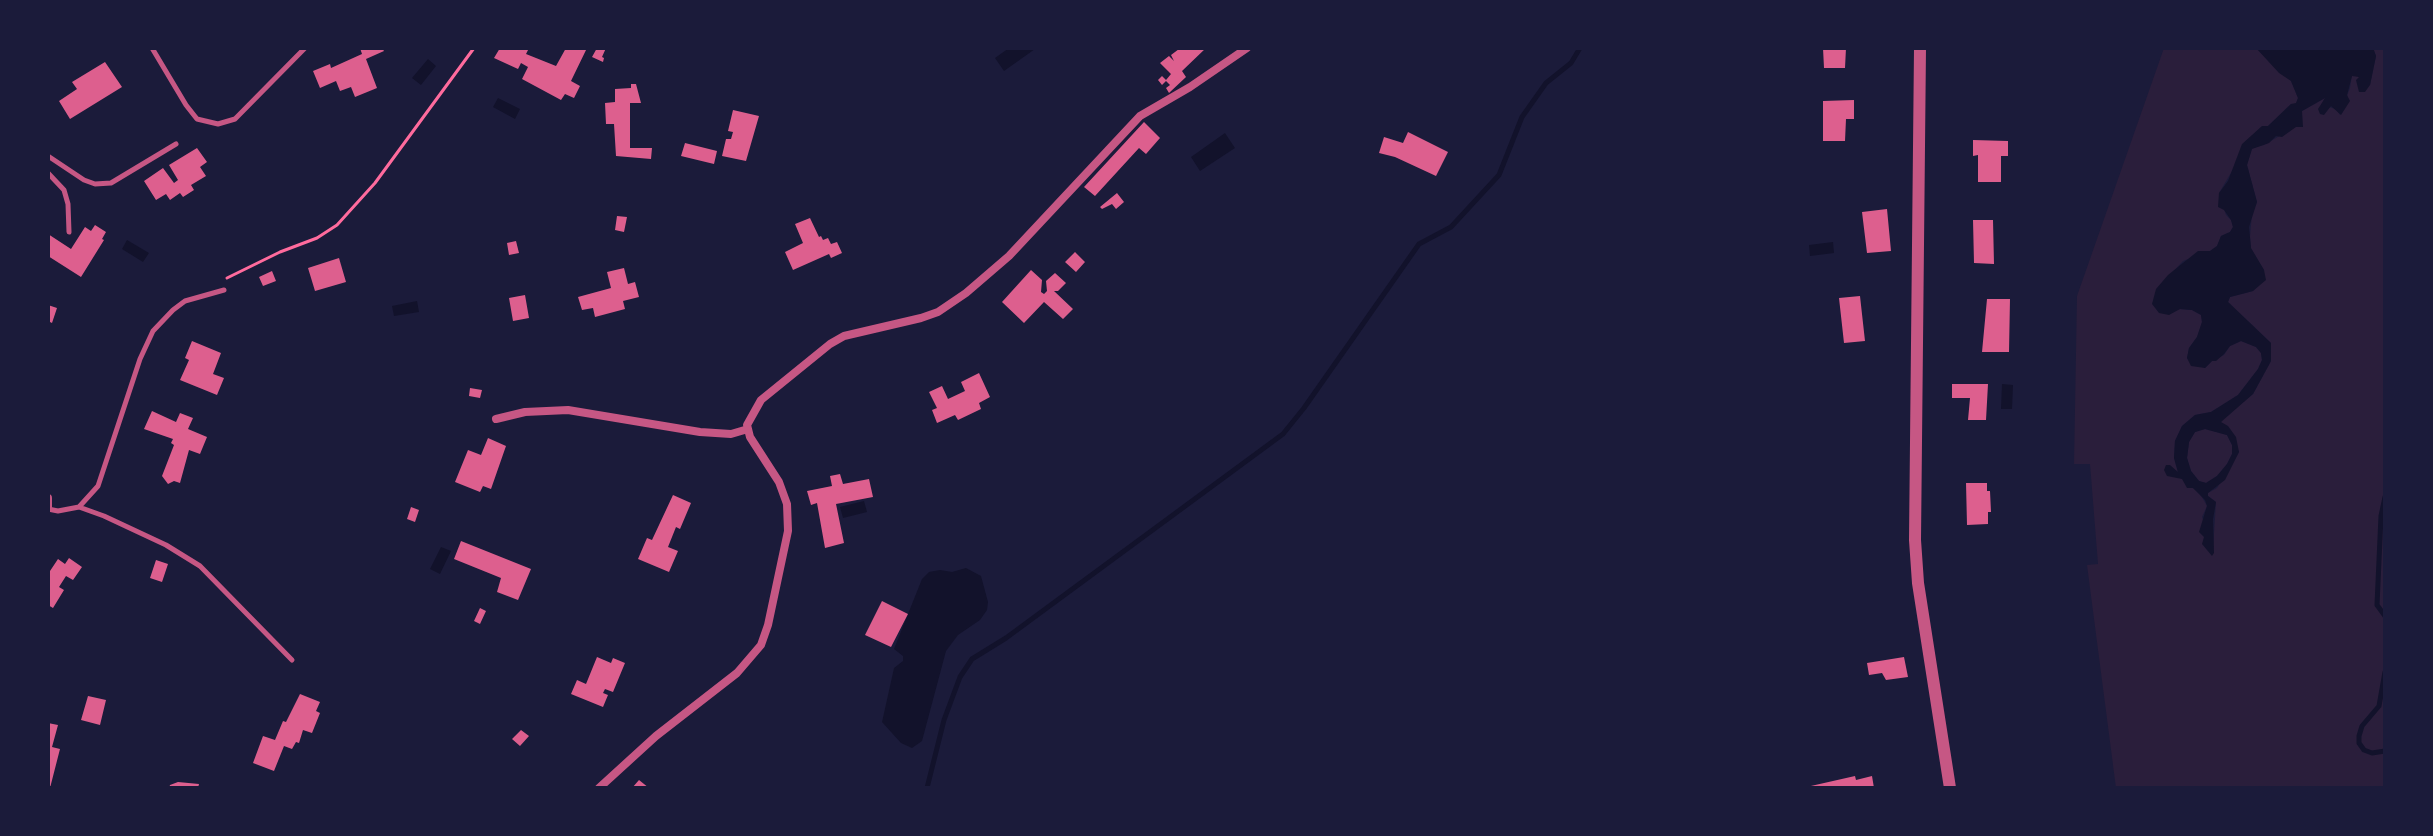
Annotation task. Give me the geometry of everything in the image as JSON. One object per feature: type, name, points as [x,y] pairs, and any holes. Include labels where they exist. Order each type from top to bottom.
[{"type":"street","points":[[599,788],[656,736],[737,673],[761,645],[788,531],[787,504],[779,482],[748,429],[761,400],[844,336],[890,328],[921,318],[938,312],[966,293],[1009,256],[1140,116],[1247,48]]},
{"type":"street","points":[[1920,48],[1915,540],[1918,583],[1950,788]]},
{"type":"street","points":[[496,419],[525,412],[568,410],[700,432],[731,434],[748,429]]},
{"type":"street","points":[[48,498],[48,508]]},
{"type":"lane","points":[[152,48],[197,119],[218,124],[235,119],[305,48]]},
{"type":"lane","points":[[48,156],[84,180],[95,184],[111,183],[176,144]]},
{"type":"lane","points":[[48,173],[64,190],[69,232]]},
{"type":"lane","points":[[79,507],[98,486],[140,359],[153,331],[185,301],[224,290]]},
{"type":"lane","points":[[48,508],[58,511],[79,507],[104,516],[166,545],[200,566],[292,660]]},
{"type":"path","points":[[224,280],[280,252],[317,238],[337,225],[375,183],[474,48]]},
{"type":"shaded area","points":[[1009,48],[1035,49],[1004,71],[995,58]]},
{"type":"shaded area","points":[[2164,48],[2256,48],[2291,81],[2298,98],[2296,104],[2291,104],[2268,126],[2235,166],[2219,193],[2233,227],[2230,232],[2221,236],[2217,246],[2210,251],[2183,261],[2157,289],[2179,309],[2192,310],[2201,315],[2202,322],[2187,358],[2205,368],[2224,355],[2230,346],[2241,341],[2256,347],[2261,353],[2258,369],[2238,395],[2211,412],[2195,415],[2182,426],[2175,441],[2174,458],[2178,473],[2186,484],[2199,492],[2207,506],[2202,517],[2213,549],[2216,502],[2208,493],[2217,488],[2239,452],[2221,423],[2222,419],[2253,394],[2271,361],[2271,343],[2228,302],[2230,297],[2253,291],[2264,275],[2251,249],[2252,213],[2257,202],[2247,165],[2252,148],[2264,145],[2302,123],[2302,111],[2325,98],[2321,105],[2336,109],[2340,115],[2352,75],[2370,85],[2376,56],[2373,48],[2385,48],[2385,788],[2116,788],[2087,565],[2098,564],[2090,464],[2074,464],[2077,296]]},
{"type":"shaded area","points":[[2256,48],[2373,48],[2376,56],[2370,85],[2365,92],[2359,92],[2356,80],[2359,77],[2352,76],[2347,95],[2350,101],[2341,115],[2331,106],[2324,115],[2320,114],[2318,109],[2325,98],[2302,111],[2303,127],[2296,127],[2282,137],[2276,136],[2269,143],[2252,149],[2247,165],[2257,202],[2249,227],[2251,248],[2264,270],[2266,280],[2253,291],[2230,297],[2228,302],[2271,343],[2271,361],[2253,394],[2221,422],[2236,437],[2239,452],[2225,480],[2208,493],[2216,502],[2212,556],[2202,544],[2204,537],[2199,532],[2207,506],[2205,500],[2193,488],[2187,488],[2182,479],[2167,476],[2164,470],[2166,465],[2170,465],[2178,472],[2174,458],[2175,441],[2182,426],[2195,415],[2211,412],[2238,395],[2258,369],[2261,353],[2256,347],[2241,341],[2230,346],[2205,368],[2191,366],[2187,358],[2202,322],[2201,315],[2180,309],[2169,315],[2159,313],[2152,304],[2156,289],[2168,275],[2198,251],[2210,251],[2217,246],[2221,236],[2233,227],[2224,210],[2218,207],[2219,193],[2228,181],[2242,144],[2296,103],[2298,98],[2291,81],[2279,73]],"holes":[[[2205,429],[2227,435],[2232,445],[2227,464],[2206,483],[2199,481],[2191,471],[2187,458],[2189,442],[2195,432]]]},
{"type":"shaded area","points":[[428,59],[436,66],[421,85],[412,78]]},
{"type":"shaded area","points":[[498,98],[520,109],[515,119],[493,107]]},
{"type":"shaded area","points":[[1225,133],[1235,148],[1200,171],[1191,157]]},
{"type":"shaded area","points":[[127,240],[149,253],[143,262],[122,249]]},
{"type":"shaded area","points":[[1833,242],[1834,253],[1810,256],[1809,245]]},
{"type":"shaded area","points":[[417,301],[419,312],[394,316],[392,306]]},
{"type":"shaded area","points":[[2002,384],[2013,385],[2012,409],[2001,409]]},
{"type":"shaded area","points":[[2205,429],[2227,435],[2232,445],[2227,464],[2206,483],[2199,481],[2191,471],[2187,458],[2189,442],[2195,432]]},
{"type":"shaded area","points":[[864,501],[867,512],[843,518],[840,507]]},
{"type":"shaded area","points":[[441,547],[451,551],[440,574],[430,569]]},
{"type":"shaded area","points":[[966,568],[981,576],[987,610],[980,620],[958,635],[946,651],[922,741],[912,748],[901,743],[882,722],[894,668],[903,661],[903,656],[894,649],[922,579],[929,572],[952,572]]},
{"type":"building","points":[[360,48],[382,48],[384,51],[366,59],[377,88],[355,97],[351,87],[340,91],[336,81],[320,88],[313,71],[330,64],[331,68],[362,54]]},
{"type":"building","points":[[500,48],[529,48],[526,54],[556,66],[566,48],[587,48],[571,81],[580,86],[574,98],[565,94],[561,100],[522,79],[528,67],[521,63],[518,69],[494,58]]},
{"type":"building","points":[[597,48],[606,48],[603,62],[592,57]]},
{"type":"building","points":[[1206,48],[1182,71],[1186,77],[1169,93],[1166,88],[1170,85],[1166,81],[1162,85],[1158,80],[1162,76],[1166,80],[1171,74],[1160,63],[1169,56],[1174,61],[1171,55],[1179,49]]},
{"type":"building","points":[[1823,48],[1846,48],[1845,68],[1824,68]]},
{"type":"building","points":[[105,62],[122,87],[70,119],[59,101],[77,89],[72,82]]},
{"type":"building","points":[[631,84],[636,84],[641,103],[630,103],[630,148],[652,148],[651,159],[616,156],[614,124],[606,124],[605,103],[615,102],[615,89],[631,88]]},
{"type":"building","points":[[1854,100],[1854,119],[1846,119],[1845,141],[1823,141],[1823,101]]},
{"type":"building","points":[[733,110],[759,116],[746,161],[722,156],[726,139],[731,139],[733,132],[728,131]]},
{"type":"building","points":[[1144,122],[1160,138],[1146,154],[1139,148],[1095,196],[1084,187]]},
{"type":"building","points":[[1408,132],[1448,152],[1436,176],[1379,153],[1384,137],[1403,143]]},
{"type":"building","points":[[1973,140],[2008,141],[2008,156],[2001,156],[2001,182],[1978,182],[1978,155],[1973,156]]},
{"type":"building","points":[[685,143],[717,151],[714,164],[681,156]]},
{"type":"building","points":[[197,148],[207,162],[200,167],[206,176],[191,185],[194,190],[183,197],[180,193],[170,200],[166,194],[156,200],[144,181],[163,168],[174,183],[178,180],[169,165]]},
{"type":"building","points":[[1117,193],[1124,202],[1116,209],[1112,204],[1102,209],[1100,207]]},
{"type":"building","points":[[1887,209],[1891,251],[1867,253],[1862,212]]},
{"type":"building","points":[[617,216],[627,217],[624,232],[615,230]]},
{"type":"building","points":[[810,218],[819,237],[823,240],[828,238],[831,244],[837,242],[842,253],[831,258],[829,254],[793,270],[785,252],[803,243],[795,224]]},
{"type":"building","points":[[1973,220],[1993,220],[1994,264],[1974,263]]},
{"type":"building","points":[[95,225],[106,232],[104,240],[81,277],[48,256],[48,234],[71,249],[85,227],[91,231]]},
{"type":"building","points":[[516,241],[519,253],[509,255],[507,243]]},
{"type":"building","points":[[1075,252],[1085,262],[1076,272],[1065,262]]},
{"type":"building","points":[[339,258],[346,282],[315,291],[308,268]]},
{"type":"building","points":[[624,268],[628,284],[635,282],[639,297],[623,301],[625,309],[595,317],[593,308],[582,310],[578,297],[611,288],[607,272]]},
{"type":"building","points":[[1031,270],[1042,280],[1041,292],[1044,294],[1047,291],[1046,281],[1055,273],[1066,283],[1054,291],[1073,309],[1063,319],[1044,302],[1024,323],[1002,302]]},
{"type":"building","points":[[272,271],[276,281],[263,286],[259,277]]},
{"type":"building","points":[[525,295],[529,318],[513,321],[509,298]]},
{"type":"building","points":[[1860,296],[1865,341],[1844,343],[1839,298]]},
{"type":"building","points":[[1987,299],[2010,299],[2009,352],[1982,352]]},
{"type":"building","points":[[48,305],[57,308],[52,323],[48,321]]},
{"type":"building","points":[[192,341],[221,353],[213,374],[224,378],[217,395],[180,380],[189,360],[185,358]]},
{"type":"building","points":[[979,373],[990,397],[979,403],[981,409],[958,420],[955,415],[937,423],[932,410],[937,408],[929,392],[942,386],[948,399],[965,391],[961,382]]},
{"type":"building","points":[[1952,384],[1988,384],[1986,420],[1968,420],[1970,398],[1952,398]]},
{"type":"building","points":[[470,388],[482,390],[480,398],[469,396]]},
{"type":"building","points":[[152,411],[176,422],[180,413],[193,418],[188,429],[207,437],[200,454],[189,450],[180,483],[174,481],[168,484],[162,476],[174,445],[171,443],[173,439],[144,429]]},
{"type":"building","points":[[488,438],[506,446],[491,489],[483,486],[480,492],[455,482],[468,450],[481,455]]},
{"type":"building","points":[[840,474],[843,484],[869,479],[873,497],[836,504],[844,543],[825,548],[817,503],[811,505],[807,491],[832,486],[830,476]]},
{"type":"building","points":[[1966,483],[1987,483],[1991,512],[1988,512],[1988,524],[1967,525]]},
{"type":"building","points":[[673,495],[691,503],[668,547],[678,551],[669,572],[638,559],[647,538],[652,540]]},
{"type":"building","points":[[411,507],[419,510],[415,522],[407,519]]},
{"type":"building","points":[[461,541],[531,569],[518,600],[497,592],[501,578],[454,559]]},
{"type":"building","points":[[69,558],[82,567],[73,580],[66,576],[59,587],[64,590],[53,608],[48,605],[48,574],[58,559],[65,564]]},
{"type":"building","points":[[156,560],[168,564],[162,582],[150,578]]},
{"type":"building","points":[[882,601],[908,614],[891,647],[865,635]]},
{"type":"building","points":[[480,608],[486,611],[480,624],[474,621]]},
{"type":"building","points":[[597,657],[611,663],[613,658],[625,663],[613,692],[605,689],[603,693],[608,695],[603,707],[571,694],[577,680],[586,684]]},
{"type":"building","points":[[1904,657],[1908,677],[1886,680],[1882,673],[1869,675],[1867,663]]},
{"type":"building","points":[[300,694],[320,702],[316,711],[320,713],[312,733],[303,730],[299,743],[296,742],[292,749],[284,746],[274,771],[253,763],[263,736],[275,740]]},
{"type":"building","points":[[88,696],[106,700],[100,725],[81,720]]},
{"type":"building","points":[[48,723],[58,725],[52,747],[60,749],[50,788],[48,788]]},
{"type":"building","points":[[521,730],[529,736],[520,746],[512,739]]},
{"type":"building","points":[[1855,776],[1856,780],[1872,776],[1874,788],[1802,788]]},
{"type":"building","points":[[639,780],[649,788],[632,788]]},
{"type":"building","points":[[178,782],[199,784],[198,788],[169,788]]},
{"type":"waterway","points":[[927,788],[944,720],[960,677],[972,659],[1006,638],[1283,434],[1419,244],[1451,227],[1499,175],[1522,117],[1546,83],[1571,63],[1580,48]]},
{"type":"waterway","points":[[2385,497],[2381,516],[2377,605],[2385,616]]},
{"type":"waterway","points":[[2385,672],[2379,706],[2362,726],[2359,736],[2364,750],[2372,753],[2385,751]]}]
